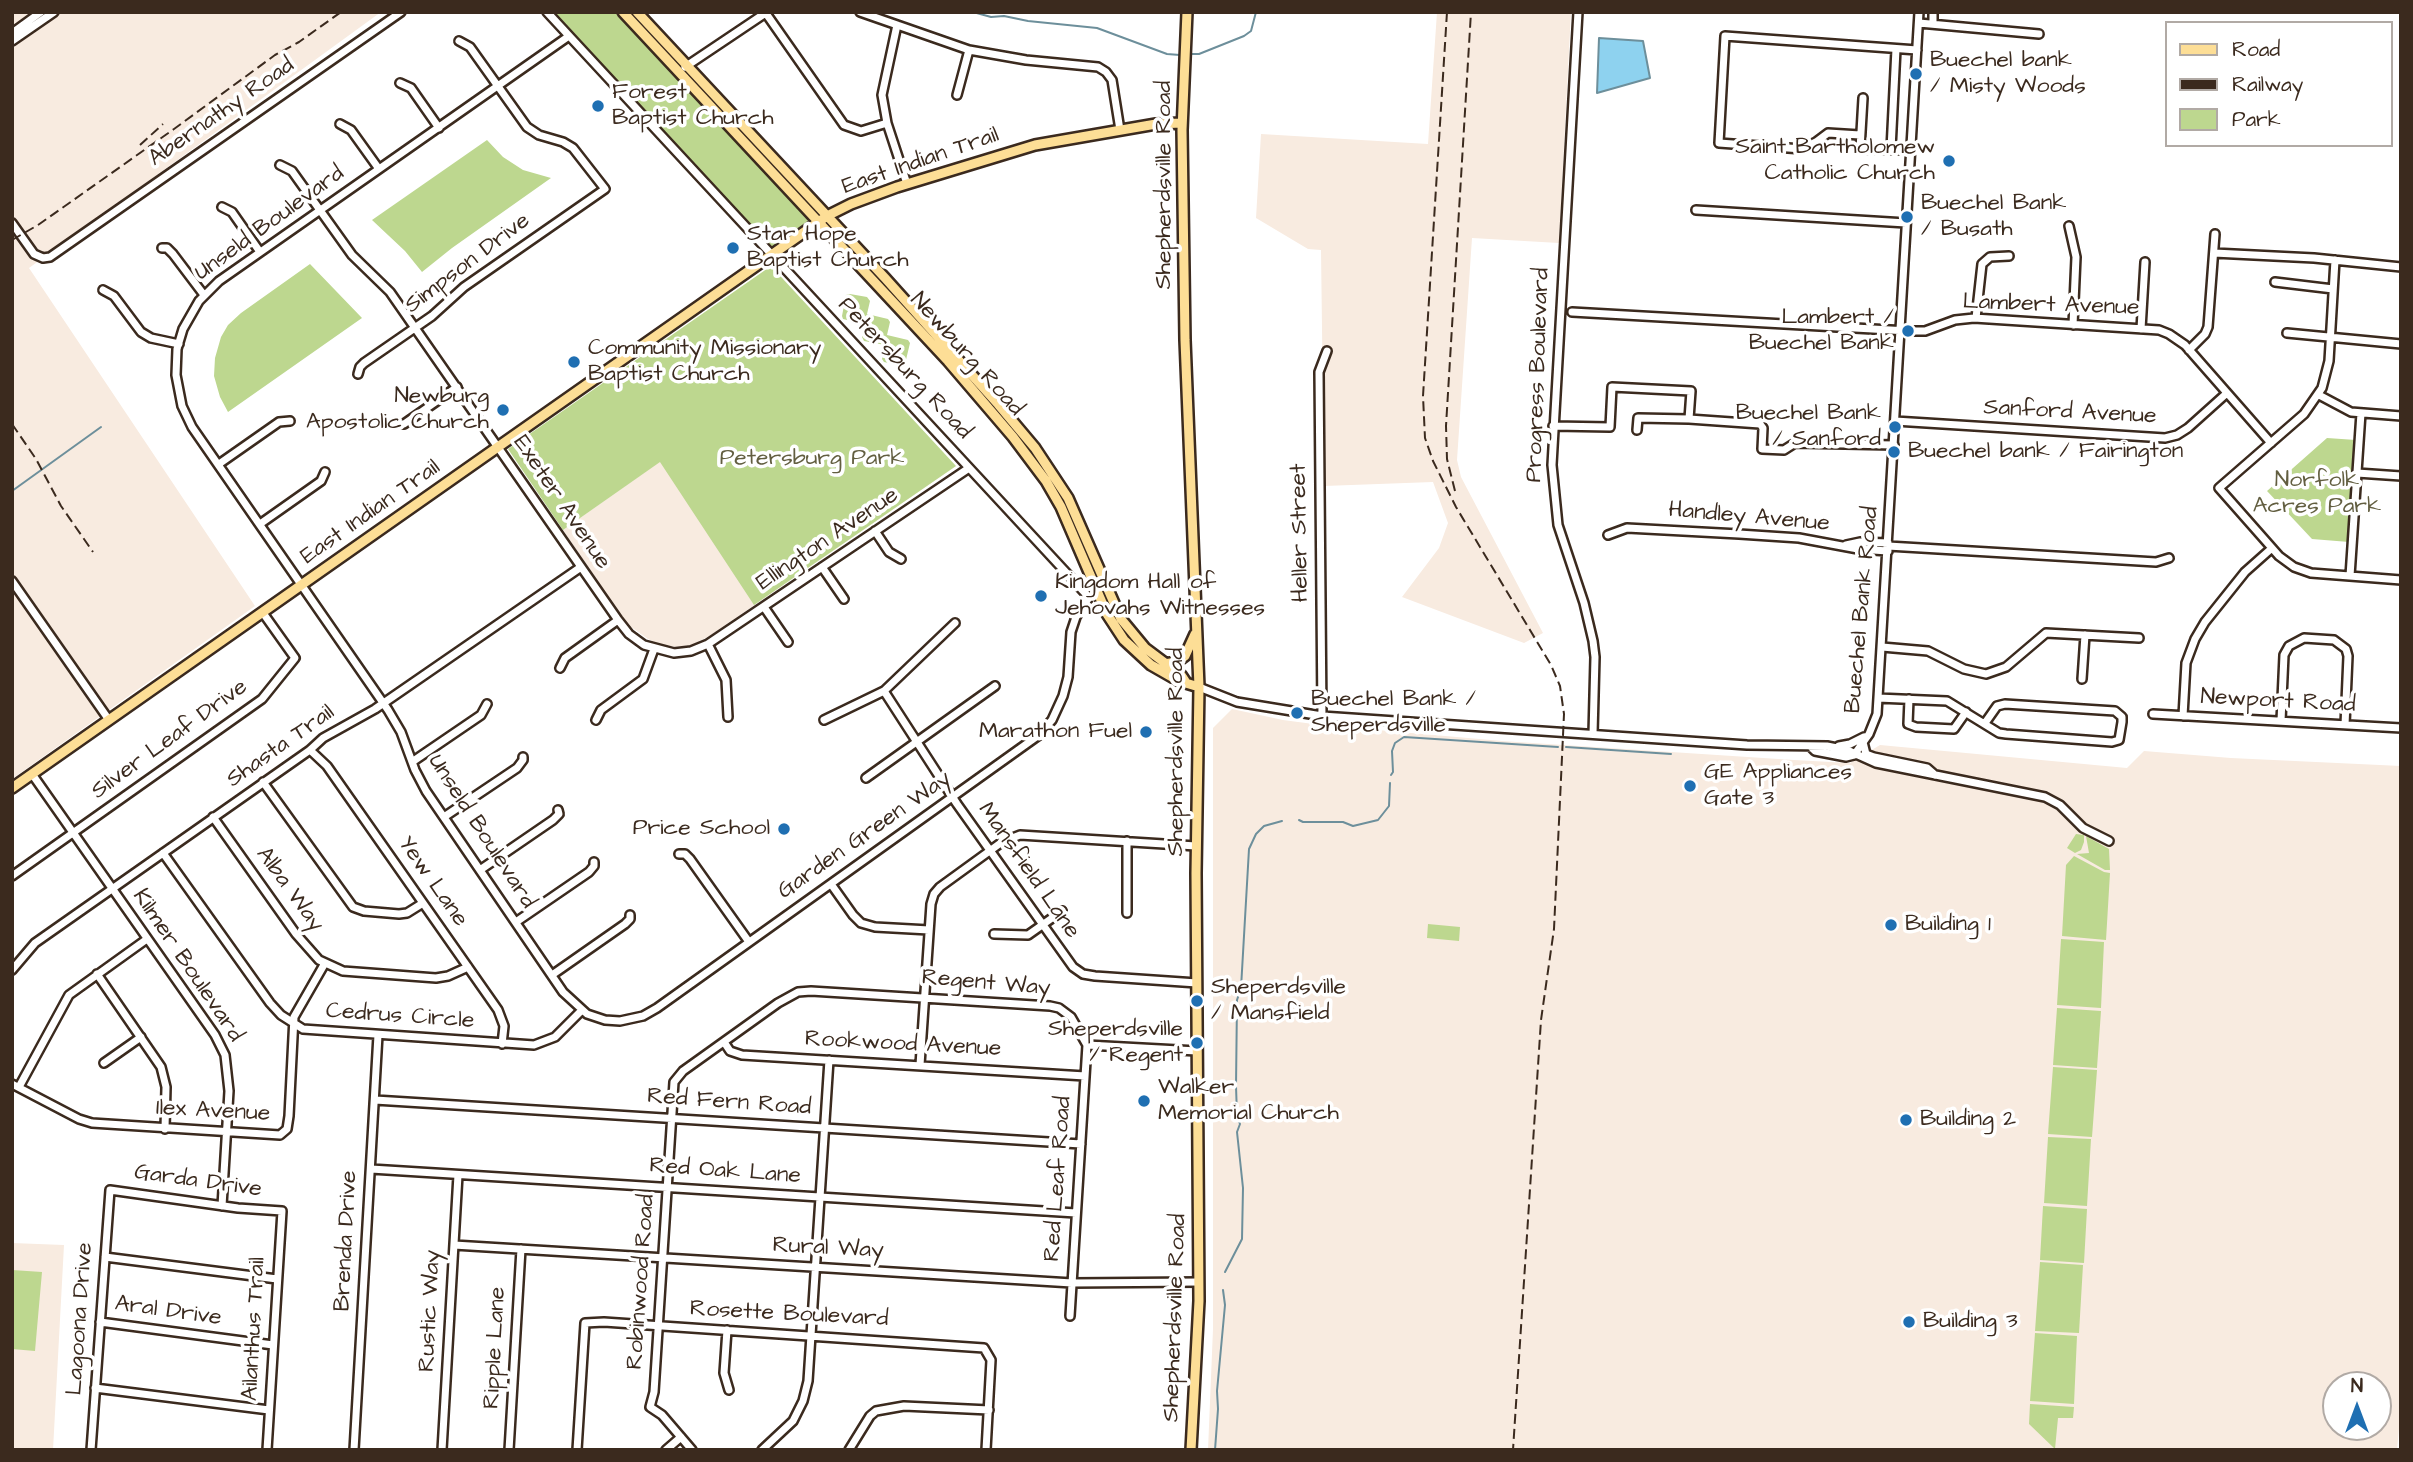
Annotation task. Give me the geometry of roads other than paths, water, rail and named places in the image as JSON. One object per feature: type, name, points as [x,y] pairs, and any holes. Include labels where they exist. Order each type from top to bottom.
[{"type":"main road","name":"Newburg Road","points":[[623,12],[682,68],[827,216],[1035,448],[1068,498],[1121,619],[1134,637],[1185,681]]},
{"type":"main road","name":"Newburg Road","points":[[637,12],[682,68],[818,222],[950,364],[1033,462],[1061,507],[1107,614],[1124,640],[1150,664],[1179,681],[1199,687]]},
{"type":"main road","name":"Shepherdsville Road","points":[[1187,12],[1182,123],[1185,340],[1199,687],[1196,846],[1199,1282],[1191,1450]]},
{"type":"main road","name":"East Indian Trail","points":[[12,788],[827,216],[851,204],[907,184],[1035,145],[1120,130],[1182,123]]},
{"type":"main road","points":[[1164,664],[1177,662],[1185,656],[1197,626]]},
{"type":"street","points":[[12,33],[41,12]]},
{"type":"street","points":[[12,41],[54,12]]},
{"type":"street","name":"Abernathy Road","points":[[12,223],[34,254],[50,257],[401,12]]},
{"type":"street","name":"Petersburg Road","points":[[547,12],[1088,599]]},
{"type":"street","points":[[682,68],[766,12],[844,125],[850,130],[861,131],[887,123]]},
{"type":"street","points":[[860,12],[969,50],[1026,60],[1091,66],[1103,70],[1109,75],[1113,85],[1120,130]]},
{"type":"street","name":"Progress Boulevard","points":[[1578,12],[1553,426],[1552,485],[1564,545],[1585,606],[1593,641],[1593,734]]},
{"type":"street","name":"Buechel Bank Road","points":[[1854,755],[1876,718],[1878,698],[1919,12]]},
{"type":"street","points":[[1933,12],[1933,23]]},
{"type":"street","points":[[1919,23],[2039,34]]},
{"type":"street","points":[[897,25],[882,88],[883,104],[907,184]]},
{"type":"street","name":"Unseld Boulevard","points":[[569,36],[219,281],[190,314],[179,344],[176,374],[182,406],[192,426],[384,703],[401,732],[419,778],[444,817],[568,998],[582,1010]]},
{"type":"street","points":[[1860,135],[1828,133],[1802,149],[1720,143],[1725,36],[1917,50]]},
{"type":"street","points":[[459,41],[470,47],[498,86]]},
{"type":"street","points":[[1891,149],[1896,49]]},
{"type":"street","points":[[957,95],[969,50]]},
{"type":"street","points":[[400,83],[411,88],[439,128]]},
{"type":"street","name":"Simpson Drive","points":[[358,374],[365,363],[415,328],[475,279],[605,189],[573,148],[527,127],[498,86]]},
{"type":"street","points":[[1863,97],[1860,149],[1911,150]]},
{"type":"street","points":[[340,124],[351,130],[379,169]]},
{"type":"street","name":"Exeter Avenue","points":[[280,165],[292,171],[352,255],[384,284],[629,635],[654,649]]},
{"type":"street","points":[[222,207],[232,212],[260,252]]},
{"type":"street","points":[[1696,210],[1906,223]]},
{"type":"street","points":[[2069,226],[2076,257],[2073,325]]},
{"type":"street","points":[[2189,349],[2205,334],[2208,327],[2215,234]]},
{"type":"street","points":[[162,248],[167,248],[173,254],[204,295]]},
{"type":"street","points":[[2214,253],[2401,267]]},
{"type":"street","points":[[1976,318],[1982,264],[1990,257],[2009,256]]},
{"type":"street","points":[[2335,260],[2327,375],[2319,395],[2308,410],[2219,488],[2289,564],[2303,571],[2401,580]]},
{"type":"street","points":[[2141,329],[2145,262]]},
{"type":"street","points":[[2275,282],[2333,289]]},
{"type":"street","points":[[103,290],[114,296],[141,332],[151,338],[179,344]]},
{"type":"street","name":"Lambert Avenue","points":[[1572,312],[1924,331],[1955,320],[1976,318],[2141,329],[2169,334],[2189,349],[2271,443]]},
{"type":"street","points":[[2287,333],[2401,344]]},
{"type":"street","name":"Heller Street","points":[[1321,716],[1319,372],[1327,351]]},
{"type":"street","points":[[393,424],[404,424],[457,387]]},
{"type":"street","points":[[1553,426],[1610,427],[1612,387],[1691,391],[1689,419]]},
{"type":"street","name":"Sanford Avenue","points":[[1895,421],[2165,438],[2188,428],[2227,393]]},
{"type":"street","points":[[2319,395],[2345,410],[2401,416]]},
{"type":"street","points":[[2350,576],[2361,413]]},
{"type":"street","points":[[1637,430],[1638,418],[1689,419],[1760,424],[1763,428],[1762,449],[1784,450],[1795,443],[1894,445]]},
{"type":"street","points":[[219,464],[279,422],[290,421]]},
{"type":"street","name":"Ellington Avenue","points":[[708,644],[969,468]]},
{"type":"street","points":[[260,524],[321,481],[325,471]]},
{"type":"street","points":[[2357,473],[2401,476]]},
{"type":"street","name":"Handley Avenue","points":[[1608,535],[1627,527],[1799,538],[1842,546],[2156,562],[2169,558]]},
{"type":"street","points":[[875,531],[893,556],[901,559]]},
{"type":"street","points":[[2183,716],[2186,663],[2195,639],[2205,622],[2245,572],[2272,548]]},
{"type":"street","name":"Shasta Trail","points":[[12,970],[35,943],[310,750],[330,733],[384,703],[581,567]]},
{"type":"street","points":[[822,567],[844,599]]},
{"type":"street","points":[[12,581],[108,720]]},
{"type":"street","name":"Garden Green Way","points":[[582,1010],[596,1018],[612,1021],[643,1016],[1032,741],[1052,720],[1067,687],[1073,624],[1088,599]]},
{"type":"street","points":[[764,607],[788,642]]},
{"type":"street","name":"Silver Leaf Drive","points":[[12,876],[258,702],[290,667],[294,657],[263,613]]},
{"type":"street","points":[[560,668],[565,658],[618,620]]},
{"type":"street","points":[[824,720],[884,691],[955,623]]},
{"type":"street","points":[[1882,648],[1928,651],[1964,669],[1986,674],[2006,667],[2042,635],[2139,638]]},
{"type":"street","points":[[2082,679],[2085,635]]},
{"type":"street","points":[[2281,721],[2284,655],[2289,646],[2304,638],[2334,640],[2346,649],[2345,725]]},
{"type":"street","points":[[596,720],[601,710],[643,679],[654,649],[681,652],[708,644],[726,680],[728,717]]},
{"type":"street","points":[[866,778],[995,686]]},
{"type":"street","points":[[1199,687],[1237,702],[1321,716],[1811,747],[1817,745],[1847,750],[1876,763],[2045,797],[2060,805],[2083,828],[2109,841]]},
{"type":"street","name":"Mansfield Lane","points":[[884,691],[953,797],[1071,964],[1083,974],[1197,983]]},
{"type":"street","points":[[1878,698],[1947,701],[1999,733],[2112,742],[2119,740],[2122,722],[2119,713],[2115,711],[2005,704],[1997,706],[1984,723]]},
{"type":"street","points":[[1909,699],[1908,724],[1916,727],[1954,729],[1966,712]]},
{"type":"street","points":[[412,762],[481,715],[487,704]]},
{"type":"street","name":"Newport Road","points":[[2153,714],[2401,728]]},
{"type":"street","points":[[1835,748],[1865,739],[1866,754],[1927,768],[1935,776]]},
{"type":"street","points":[[1811,747],[1815,751],[1846,757],[1854,755]]},
{"type":"street","name":"Yew Lane","points":[[310,750],[327,766],[501,1014],[504,1026],[502,1044]]},
{"type":"street","points":[[444,817],[517,768],[523,757]]},
{"type":"street","name":"Kilmer Boulevard","points":[[32,774],[215,1035],[225,1055],[229,1079],[222,1206]]},
{"type":"street","points":[[263,782],[353,907],[360,911],[399,914],[423,903]]},
{"type":"street","points":[[480,870],[553,820],[559,814],[558,810]]},
{"type":"street","name":"Alba Way","points":[[213,817],[313,956],[343,971],[436,978],[449,976],[468,967]]},
{"type":"street","points":[[920,1065],[934,894],[990,851],[1020,835],[1196,846]]},
{"type":"street","points":[[1127,841],[1128,913]]},
{"type":"street","name":"Cedrus Circle","points":[[163,853],[270,1003],[294,1024],[313,1031],[534,1045],[547,1042],[566,1028],[582,1010]]},
{"type":"street","points":[[679,854],[685,854],[690,859],[749,942]]},
{"type":"street","points":[[516,922],[589,873],[594,862]]},
{"type":"street","points":[[831,884],[855,919],[865,925],[929,930]]},
{"type":"street","points":[[994,934],[1025,936],[1062,911]]},
{"type":"street","points":[[552,975],[625,925],[630,915]]},
{"type":"street","points":[[15,1086],[66,999],[147,939]]},
{"type":"street","name":"Ilex Avenue","points":[[15,1086],[85,1122],[274,1136],[282,1134],[286,1129],[294,1017],[325,963]]},
{"type":"street","points":[[97,974],[158,1061],[165,1079],[165,1129]]},
{"type":"street","name":"Regent Way","points":[[795,993],[811,991],[1055,1007],[1070,1017],[1087,1045]]},
{"type":"street","name":"Robinwood Road","points":[[692,1450],[662,1415],[650,1407],[654,1392],[675,1079],[795,993]]},
{"type":"street","name":"Brenda Drive","points":[[355,1450],[379,1035]]},
{"type":"street","points":[[104,1063],[141,1037]]},
{"type":"street","name":"Rookwood Avenue","points":[[724,1042],[730,1051],[742,1055],[1085,1076]]},
{"type":"street","points":[[1087,1045],[1197,1051]]},
{"type":"street","name":"Red Leaf Road","points":[[1070,1316],[1087,1045]]},
{"type":"street","points":[[762,1450],[793,1421],[803,1401],[808,1381],[829,1060]]},
{"type":"street","name":"Red Fern Road","points":[[375,1100],[1081,1144]]},
{"type":"street","name":"Red Oak Lane","points":[[371,1169],[1076,1213]]},
{"type":"street","name":"Rustic Way","points":[[442,1450],[458,1175]]},
{"type":"street","name":"Garda Drive","points":[[110,1190],[222,1206],[282,1211]]},
{"type":"street","name":"Lagoona Drive","points":[[91,1450],[110,1190]]},
{"type":"street","name":"Ailanthus Trail","points":[[267,1450],[282,1211]]},
{"type":"street","name":"Rural Way","points":[[454,1245],[1072,1283],[1199,1282]]},
{"type":"street","name":"Ripple Lane","points":[[509,1450],[521,1249]]},
{"type":"street","points":[[104,1257],[277,1279]]},
{"type":"street","name":"Aral Drive","points":[[100,1322],[273,1345]]},
{"type":"street","name":"Rosette Boulevard","points":[[577,1450],[585,1323],[972,1345],[988,1352],[991,1369],[989,1410]]},
{"type":"street","points":[[727,1330],[724,1373],[729,1390]]},
{"type":"street","points":[[95,1388],[269,1410]]},
{"type":"street","points":[[849,1450],[876,1411],[904,1405],[989,1410],[986,1450]]},
{"type":"street","points":[[666,1450],[681,1437]]},
{"type":"water","points":[[1599,38],[1643,41],[1650,78],[1597,93]]},
{"type":"waterway","points":[[973,12],[991,17],[1004,16],[1097,28],[1167,54],[1180,55]]},
{"type":"waterway","points":[[1189,54],[1199,54],[1244,36],[1251,31],[1256,12]]},
{"type":"waterway","points":[[12,491],[101,427]]},
{"type":"waterway","points":[[1391,775],[1392,751],[1395,743],[1404,737],[1558,747]]},
{"type":"waterway","points":[[1566,747],[1671,754]]},
{"type":"waterway","points":[[1299,820],[1343,822],[1353,826],[1378,820],[1389,806],[1390,783]]},
{"type":"waterway","points":[[1225,1272],[1242,1239],[1243,1188],[1237,1132],[1240,1124],[1237,1116],[1236,1086],[1237,1000],[1241,988],[1249,849],[1256,834],[1264,826],[1282,821]]},
{"type":"waterway","points":[[1215,1450],[1225,1305],[1223,1290]]},
{"type":"railway","points":[[12,240],[38,225],[275,55],[299,42],[341,12]]},
{"type":"railway","points":[[1447,12],[1423,396],[1425,438],[1433,461],[1456,507],[1551,665],[1560,686],[1564,714],[1554,929],[1541,1020],[1513,1450]]},
{"type":"railway","points":[[1455,491],[1447,459],[1446,426],[1471,12]]},
{"type":"railway","points":[[140,145],[163,124]]},
{"type":"railway","points":[[12,424],[36,459],[61,506],[93,552]]},
{"type":"place","name":"Buechel bank / Misty Woods","points":[[1916,74]]},
{"type":"place","name":"Forest Baptist Church","points":[[598,106]]},
{"type":"place","name":"Saint Bartholomew Catholic Church","points":[[1949,161]]},
{"type":"place","name":"Buechel Bank / Busath","points":[[1907,217]]},
{"type":"place","name":"Star Hope Baptist Church","points":[[733,248]]},
{"type":"place","name":"Lambert / Buechel Bank","points":[[1908,331]]},
{"type":"place","name":"Community Missionary Baptist Church","points":[[574,362]]},
{"type":"place","name":"Newburg Apostolic Church","points":[[503,410]]},
{"type":"place","name":"Buechel Bank / Sanford","points":[[1895,427]]},
{"type":"place","name":"Buechel bank / Fairington","points":[[1894,452]]},
{"type":"place","name":"Kingdom Hall of Jehovahs Witnesses","points":[[1041,596]]},
{"type":"place","name":"Buechel Bank / Sheperdsville","points":[[1297,713]]},
{"type":"place","name":"Marathon Fuel","points":[[1146,732]]},
{"type":"place","name":"GE Appliances Gate 3","points":[[1690,786]]},
{"type":"place","name":"Price School","points":[[784,829]]},
{"type":"place","name":"Building 1","points":[[1891,925]]},
{"type":"place","name":"Sheperdsville / Mansfield","points":[[1197,1001]]},
{"type":"place","name":"Sheperdsville / Regent","points":[[1197,1043]]},
{"type":"place","name":"Walker Memorial Church","points":[[1144,1101]]},
{"type":"place","name":"Building 2","points":[[1906,1120]]},
{"type":"place","name":"Building 3","points":[[1909,1322]]},
{"type":"park label","name":"Petersburg Park","points":[[812,459]]},
{"type":"park label","name":"Norfolk Acres Park","points":[[2317,494]]}]
